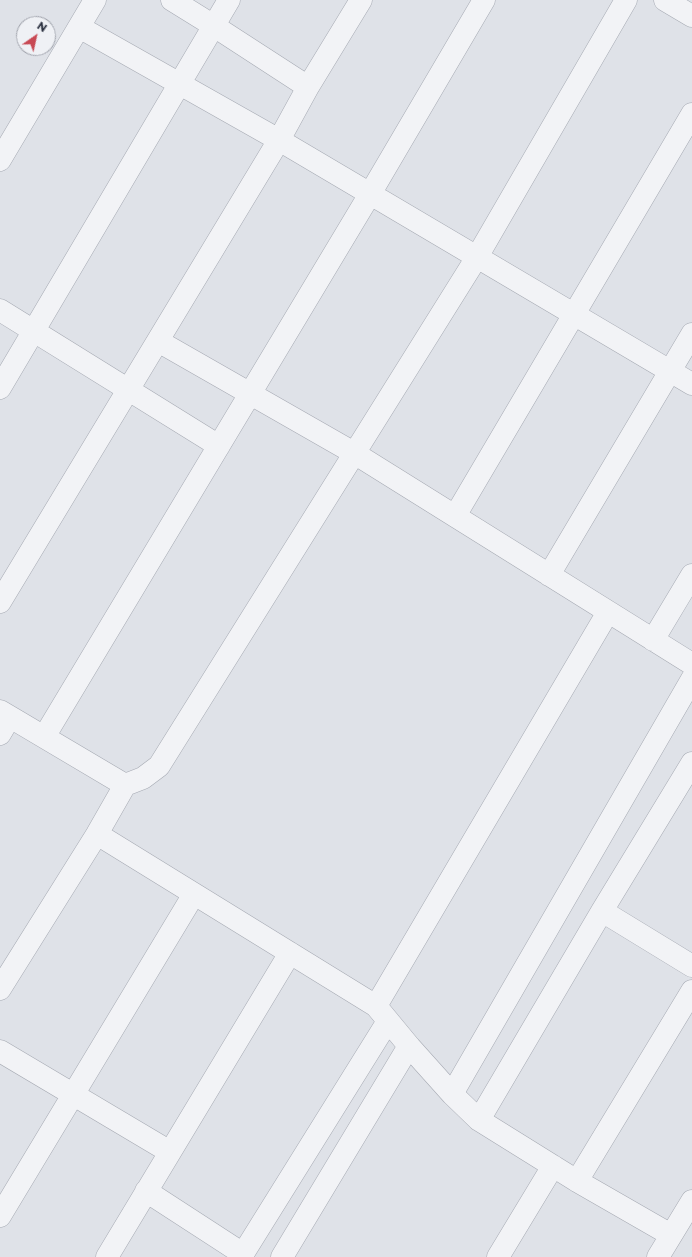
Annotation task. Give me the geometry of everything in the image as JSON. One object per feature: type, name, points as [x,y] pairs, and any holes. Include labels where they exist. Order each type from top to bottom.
[{"type":"street","points":[[0,160],[95,0]]},
{"type":"street","points":[[172,0],[308,87]]},
{"type":"street","points":[[0,388],[229,0]]},
{"type":"street","points":[[0,602],[279,140],[308,87],[360,0]]},
{"type":"street","points":[[44,737],[370,194],[484,0]]},
{"type":"street","points":[[0,989],[97,834],[125,785],[143,778],[159,766],[477,257],[626,0]]},
{"type":"street","points":[[665,0],[692,16]]},
{"type":"street","points":[[79,27],[279,140],[692,384]]},
{"type":"street","points":[[454,516],[692,114]]},
{"type":"street","points":[[0,310],[219,446]]},
{"type":"street","points":[[549,575],[692,334]]},
{"type":"street","points":[[158,341],[354,453],[692,664]]},
{"type":"street","points":[[653,640],[692,575]]},
{"type":"street","points":[[146,1191],[242,1256],[382,1013],[608,612]]},
{"type":"street","points":[[452,1094],[692,679]]},
{"type":"street","points":[[3,721],[44,737],[125,785]]},
{"type":"street","points":[[479,1120],[602,911],[692,763]]},
{"type":"street","points":[[97,834],[290,953],[382,1013],[452,1094],[479,1120],[577,1181],[671,1235]]},
{"type":"street","points":[[0,1216],[194,894]]},
{"type":"street","points":[[602,911],[692,966]]},
{"type":"street","points":[[107,1257],[290,953]]},
{"type":"street","points":[[577,1181],[692,991]]},
{"type":"street","points":[[282,1257],[409,1046]]},
{"type":"street","points":[[0,1051],[170,1152]]},
{"type":"street","points":[[498,1257],[553,1166]]},
{"type":"street","points":[[658,1257],[692,1201]]}]
